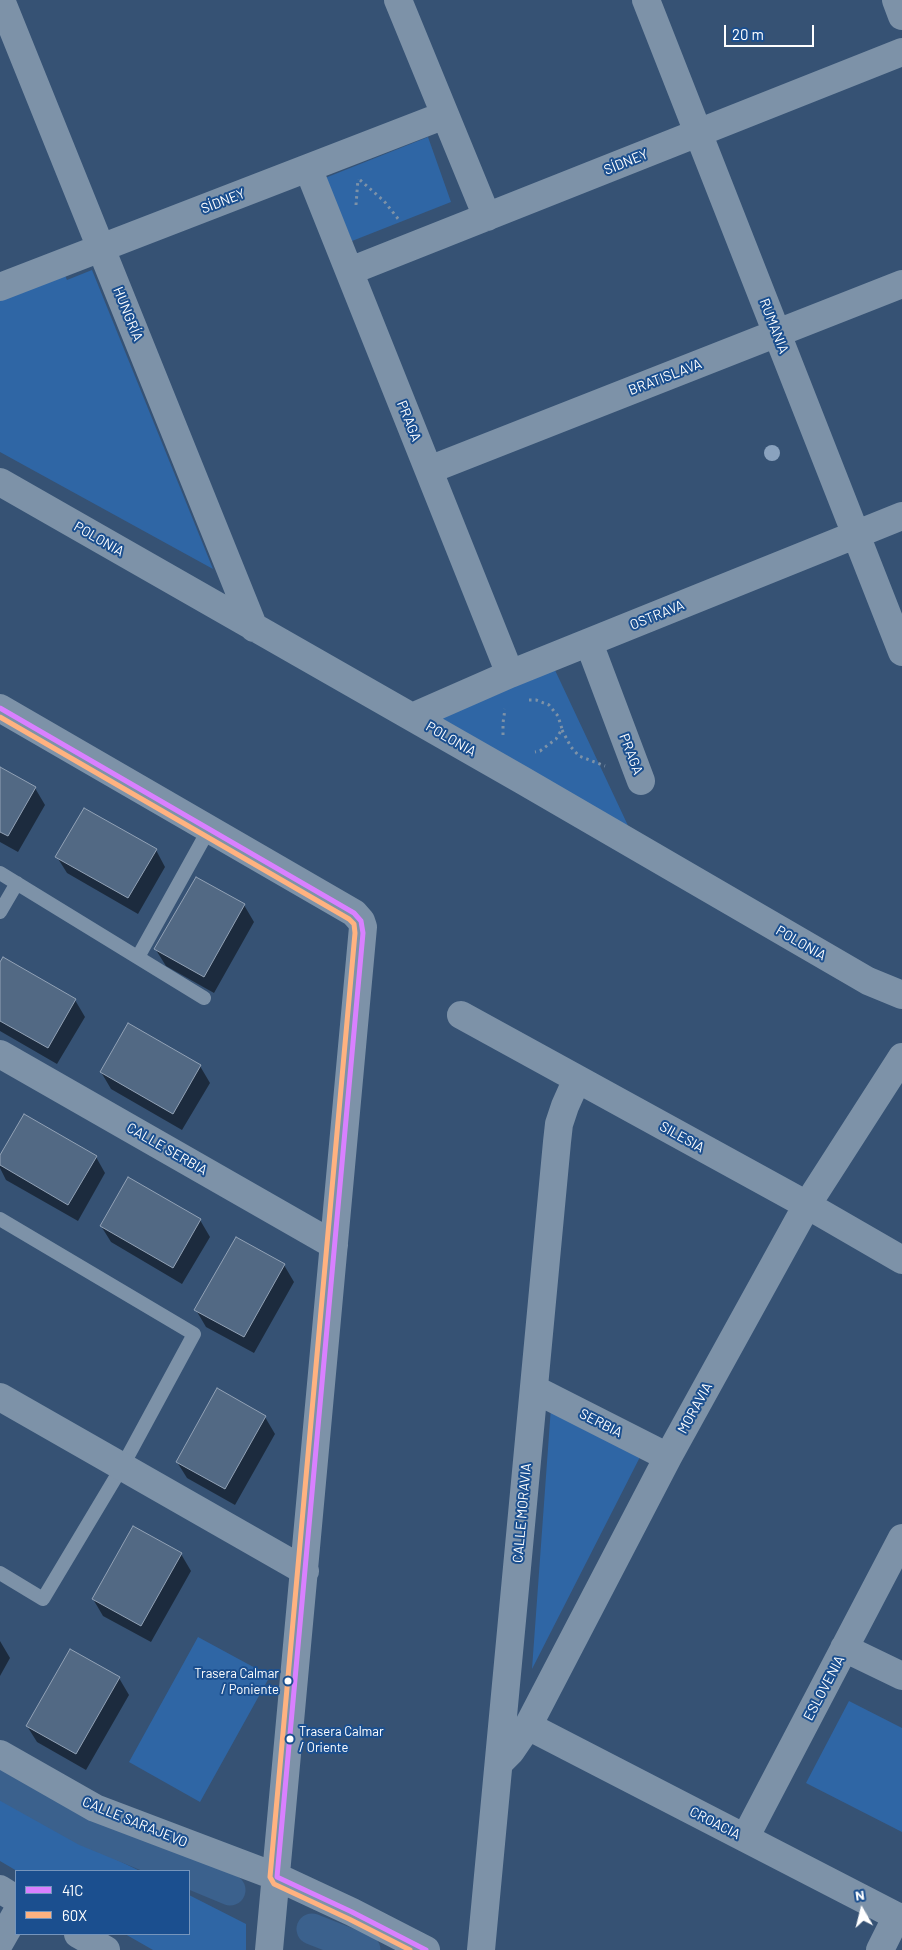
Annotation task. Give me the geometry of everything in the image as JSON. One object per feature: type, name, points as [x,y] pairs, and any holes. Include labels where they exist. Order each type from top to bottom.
[{"type":"street","name":"HUNGRÍA","points":[[1,0],[254,628]]},
{"type":"street","points":[[398,0],[487,217]]},
{"type":"street","name":"RUMANIA","points":[[646,0],[902,652]]},
{"type":"street","points":[[896,0],[902,16]]},
{"type":"street","name":"SÍDNEY","points":[[350,271],[902,52]]},
{"type":"street","name":"SÍDNEY","points":[[0,287],[445,114]]},
{"type":"street","name":"PRAGA","points":[[308,168],[510,674]]},
{"type":"street","name":"BRATISLAVA","points":[[429,470],[902,284]]},
{"type":"street","name":"POLONIA","points":[[0,482],[412,717],[868,981],[902,995]]},
{"type":"street","name":"OSTRAVA","points":[[412,717],[510,674],[902,516]]},
{"type":"street","name":"PRAGA","points":[[589,643],[641,781]]},
{"type":"street","points":[[0,708],[354,913],[361,921],[363,933],[269,1950]]},
{"type":"street","name":"SILESIA","points":[[461,1015],[807,1205],[902,1260]]},
{"type":"street","name":"CALLE SERBIA","points":[[0,1054],[334,1245]]},
{"type":"street","name":"MORAVIA","points":[[499,1763],[512,1751],[528,1726],[668,1457],[807,1205],[902,1057]]},
{"type":"street","name":"CALLE MORAVIA","points":[[481,1950],[556,1142],[565,1106],[578,1079]]},
{"type":"street","name":"SERBIA","points":[[534,1389],[668,1457]]},
{"type":"street","points":[[0,1397],[305,1572]]},
{"type":"street","name":"ESLOVENIA","points":[[745,1838],[902,1538]]},
{"type":"street","points":[[844,1648],[902,1676]]},
{"type":"street","name":"CROACIA","points":[[528,1726],[900,1918]]},
{"type":"street","name":"CALLE SARAJEVO","points":[[0,1754],[95,1808],[277,1877],[352,1912],[426,1950]]},
{"type":"street","points":[[0,1889],[15,1898]]},
{"type":"street","points":[[0,1942],[15,1916]]},
{"type":"street","points":[[880,1950],[900,1918]]},
{"type":"street","points":[[80,1935],[106,1950]]},
{"type":"lane","points":[[138,957],[209,829]]},
{"type":"lane","points":[[0,872],[204,998]]},
{"type":"lane","points":[[0,912],[17,883]]},
{"type":"lane","points":[[0,1219],[194,1334],[122,1467],[43,1599],[0,1573]]},
{"type":"path","points":[[362,172],[358,178],[384,201],[417,245]]},
{"type":"path","points":[[477,688],[485,696],[506,705],[503,734],[507,740]]},
{"type":"path","points":[[522,700],[536,700],[549,705],[558,716],[571,747],[579,756],[641,781]]},
{"type":"path","points":[[528,753],[540,752],[556,739],[562,729]]},
{"type":"shaded area","points":[[428,137],[451,202],[352,241],[325,178]]},
{"type":"shaded area","points":[[92,270],[213,569],[0,452],[0,299],[64,273],[67,280]]},
{"type":"shaded area","points":[[546,651],[631,832],[413,705]]},
{"type":"shaded area","points":[[551,1407],[641,1455],[532,1669]]},
{"type":"shaded area","points":[[198,1637],[270,1676],[200,1802],[129,1762]]},
{"type":"shaded area","points":[[849,1701],[902,1728],[902,1832],[806,1783]]},
{"type":"shaded area","points":[[0,1797],[76,1840],[138,1870],[15,1870],[0,1861]]},
{"type":"shaded area","points":[[190,1896],[246,1924],[246,1950],[153,1950],[127,1935],[190,1935]]},
{"type":"building","points":[[0,767],[36,787],[8,836],[0,832]]},
{"type":"building","points":[[84,808],[157,849],[128,898],[55,857]]},
{"type":"building","points":[[196,877],[245,904],[204,977],[154,949]]},
{"type":"building","points":[[3,957],[76,999],[48,1048],[0,1021],[0,962]]},
{"type":"building","points":[[128,1023],[201,1065],[173,1114],[100,1072]]},
{"type":"building","points":[[24,1114],[97,1156],[68,1205],[0,1165],[0,1155]]},
{"type":"building","points":[[128,1177],[201,1219],[173,1268],[100,1226]]},
{"type":"building","points":[[236,1237],[285,1264],[244,1337],[194,1310]]},
{"type":"building","points":[[217,1388],[266,1416],[225,1489],[176,1462]]},
{"type":"building","points":[[133,1526],[182,1553],[141,1626],[92,1599]]},
{"type":"building","points":[[70,1649],[120,1677],[76,1754],[26,1726]]},
{"type":"waterway","points":[[0,1783],[86,1831],[181,1870]]},
{"type":"waterway","points":[[190,1873],[230,1890]]},
{"type":"waterway","points":[[312,1929],[365,1950]]},
{"type":"transit line","name":"41C","points":[[0,708],[354,913],[361,921],[363,933],[277,1877],[352,1912],[426,1950]]},
{"type":"transit line","name":"60X","points":[[0,717],[349,919],[354,924],[355,933],[270,1877],[274,1884],[410,1950]]},
{"type":"place","name":"Trasera Calmar / Poniente","points":[[288,1681]]},
{"type":"place","name":"Trasera Calmar / Oriente","points":[[290,1739]]}]
